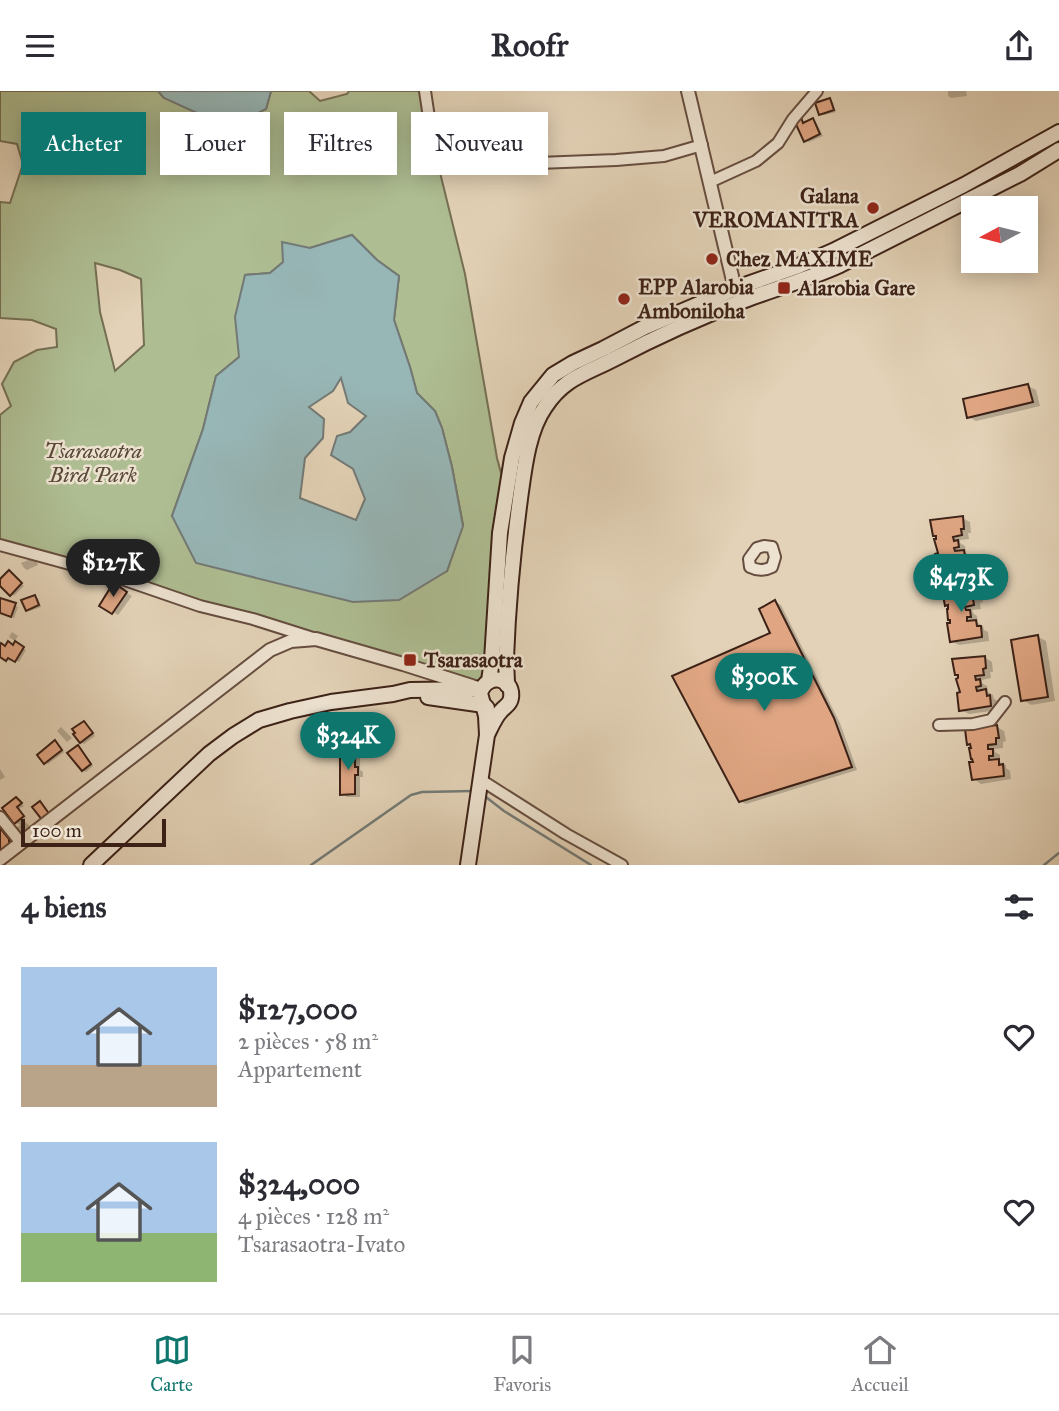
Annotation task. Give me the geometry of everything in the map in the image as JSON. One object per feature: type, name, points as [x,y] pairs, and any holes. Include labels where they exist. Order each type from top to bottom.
[{"type":"main road","points":[[507,685],[506,660],[516,534],[529,445],[543,409],[562,386],[579,375],[964,185],[1059,132]]},
{"type":"main road","points":[[468,865],[487,735],[484,705],[480,698],[492,660],[502,520],[512,458],[531,402],[553,376],[645,327],[820,274],[972,199],[1059,150]]},
{"type":"main road","points":[[91,865],[209,754],[259,720],[331,702],[421,689],[485,685],[499,679],[510,689],[511,699],[487,735]]},
{"type":"main road","points":[[393,694],[455,700],[502,710]]},
{"type":"street","points":[[425,91],[433,144],[446,160],[459,163],[616,160],[664,156],[702,145]]},
{"type":"street","points":[[688,91],[739,297]]},
{"type":"street","points":[[710,182],[756,161],[778,143],[793,119],[817,91]]},
{"type":"street","points":[[0,545],[110,575],[200,606],[253,619],[426,671],[485,685]]},
{"type":"street","points":[[0,859],[270,650],[291,641],[316,639]]},
{"type":"street","points":[[421,689],[426,671]]},
{"type":"street","points":[[939,725],[973,724],[991,720],[1005,702]]},
{"type":"street","points":[[481,780],[566,834],[622,865]]},
{"type":"street","points":[[0,817],[20,843]]},
{"type":"green space","name":"Tsarasaotra Bird Park","points":[[0,91],[158,91],[164,98],[266,109],[271,91],[309,91],[320,101],[347,94],[349,91],[425,91],[428,112],[411,112],[411,175],[441,175],[465,274],[497,458],[505,488],[487,674],[479,683],[0,544],[0,415],[11,406],[2,384],[14,362],[37,350],[57,347],[56,329],[32,320],[0,318],[0,202],[10,203],[21,170],[21,175],[146,175],[146,112],[21,112],[21,157],[17,144],[0,141]],"holes":[[[352,235],[377,260],[399,276],[394,320],[417,393],[435,411],[452,467],[463,525],[447,571],[172,516],[203,429],[216,376],[239,357],[245,275],[270,273],[283,262],[310,248]],[[95,263],[141,279],[144,345],[115,371],[100,312]]]},
{"type":"water","points":[[158,91],[271,91],[266,109],[260,112],[195,112],[164,98]]},
{"type":"water","points":[[352,235],[377,260],[399,276],[394,320],[417,393],[435,411],[452,467],[463,526],[447,571],[399,600],[353,602],[196,563],[172,516],[203,429],[216,376],[239,357],[235,317],[245,275],[270,273],[283,262],[282,242],[310,248]],"holes":[[[341,378],[348,403],[366,416],[350,432],[337,436],[331,455],[353,469],[365,499],[356,520],[300,498],[305,458],[323,438],[324,419],[309,407],[333,391]]]},
{"type":"building","points":[[830,98],[834,110],[819,115],[815,103]]},
{"type":"building","points":[[801,117],[803,123],[813,118],[820,134],[804,142],[794,120]]},
{"type":"building","points":[[1028,384],[1033,402],[967,418],[963,399]]},
{"type":"building","points":[[963,516],[962,535],[953,537],[954,541],[958,540],[959,547],[954,548],[955,551],[964,550],[965,556],[968,556],[969,567],[938,572],[935,554],[938,553],[934,539],[936,536],[933,536],[930,520]]},
{"type":"building","points":[[9,570],[22,583],[10,596],[0,586],[0,579]]},
{"type":"building","points":[[112,585],[117,585],[127,592],[112,614],[99,606]]},
{"type":"building","points":[[975,586],[974,605],[965,607],[970,610],[971,617],[967,617],[967,621],[976,620],[977,626],[981,626],[982,637],[950,642],[948,605],[945,606],[942,590]]},
{"type":"building","points":[[35,595],[39,605],[26,611],[21,600]]},
{"type":"building","points":[[0,598],[16,603],[11,617],[0,613]]},
{"type":"building","points":[[775,600],[834,718],[852,767],[739,802],[672,676],[770,633],[759,609]]},
{"type":"building","points":[[1038,635],[1048,697],[1021,701],[1011,640]]},
{"type":"building","points":[[8,641],[13,645],[15,641],[24,647],[15,662],[0,657],[1,643],[5,646]]},
{"type":"building","points":[[985,656],[984,675],[975,676],[976,680],[980,679],[981,686],[976,687],[977,691],[986,689],[987,696],[990,695],[991,706],[959,711],[957,693],[960,692],[956,679],[958,675],[955,675],[952,659]]},
{"type":"building","points":[[84,721],[93,733],[80,743],[72,729]]},
{"type":"building","points":[[997,725],[999,738],[996,738],[996,744],[988,745],[988,749],[993,749],[993,756],[989,756],[989,760],[999,759],[999,765],[1003,764],[1004,776],[972,780],[969,762],[973,762],[965,729]]},
{"type":"building","points":[[55,740],[62,750],[44,764],[37,755]]},
{"type":"building","points":[[78,745],[91,764],[82,771],[67,753]]},
{"type":"building","points":[[340,749],[355,749],[358,775],[355,775],[355,794],[340,795]]},
{"type":"building","points":[[16,797],[22,803],[17,807],[24,816],[14,824],[2,808]]},
{"type":"building","points":[[40,801],[50,815],[43,821],[32,807]]},
{"type":"building","points":[[0,828],[9,839],[9,845],[0,852]]},
{"type":"waterway","points":[[311,865],[411,795],[422,792],[473,791]]},
{"type":"waterway","points":[[482,794],[504,811],[591,865]]},
{"type":"waterway","points":[[1044,865],[1059,853]]},
{"type":"place","name":"Galana VEROMANITRA","points":[[873,208]]},
{"type":"place","name":"Chez MAXIME","points":[[712,259]]},
{"type":"place","name":"Alarobia Gare","points":[[784,288]]},
{"type":"place","name":"EPP Alarobia Amboniloha","points":[[624,299]]},
{"type":"place","name":"Tsarasaotra","points":[[410,660]]}]
